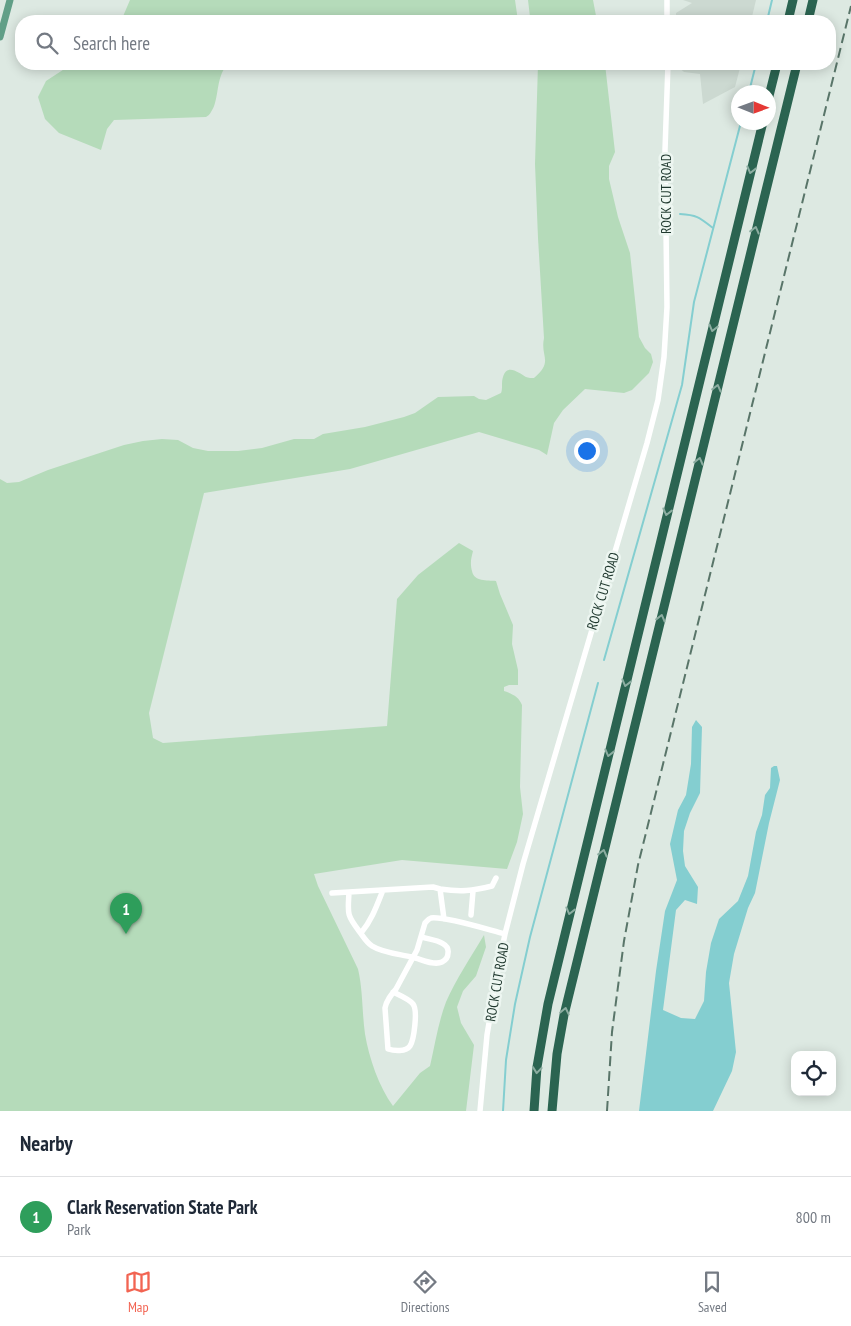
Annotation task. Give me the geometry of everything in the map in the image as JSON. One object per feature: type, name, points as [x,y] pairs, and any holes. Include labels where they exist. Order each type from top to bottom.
[{"type":"highway","points":[[790,15],[793,0]]},
{"type":"highway","points":[[810,15],[814,0]]},
{"type":"highway","points":[[772,85],[776,70]]},
{"type":"highway","points":[[552,1111],[557,1054],[564,1015],[796,70]]},
{"type":"highway","points":[[534,1111],[537,1066],[548,1004],[761,130]]},
{"type":"main road","points":[[0,37],[10,0]]},
{"type":"street","points":[[667,0],[667,15]]},
{"type":"street","name":"ROCK CUT ROAD","points":[[480,1111],[487,1035],[505,934],[523,864],[658,400],[664,357],[667,307],[666,150],[668,70]]},
{"type":"street","points":[[332,893],[433,887],[473,891],[492,886],[496,878]]},
{"type":"street","points":[[440,889],[444,919]]},
{"type":"street","points":[[360,933],[366,927],[375,911],[383,890]]},
{"type":"street","points":[[471,915],[473,891]]},
{"type":"street","points":[[350,892],[349,917],[372,946],[389,952],[441,963],[448,956],[448,947],[422,937]]},
{"type":"street","points":[[393,992],[411,1002],[416,1011],[411,1045],[406,1050],[392,1051],[388,1049],[385,1008],[386,1003],[414,958],[425,923],[431,918],[444,919],[505,934]]},
{"type":"shaded area","points":[[683,0],[756,0],[752,15],[676,15],[676,13],[692,3]]},
{"type":"shaded area","points":[[682,70],[739,70],[736,85],[731,85],[731,89],[703,104],[700,74]]},
{"type":"green space","points":[[130,0],[515,0],[517,15],[124,15]]},
{"type":"green space","points":[[528,0],[593,0],[596,15],[530,15]]},
{"type":"green space","points":[[63,70],[224,70],[214,107],[207,117],[114,120],[107,129],[101,150],[59,133],[45,119],[38,97],[46,81]]},
{"type":"green space","points":[[538,70],[606,70],[615,152],[609,166],[609,179],[618,217],[630,253],[639,337],[651,354],[653,362],[649,373],[632,390],[624,393],[585,389],[563,410],[554,423],[547,455],[539,450],[479,432],[350,469],[204,493],[149,713],[153,738],[163,743],[387,726],[397,599],[418,575],[459,543],[473,551],[471,568],[473,575],[481,580],[496,581],[513,625],[512,644],[518,670],[518,685],[504,687],[504,691],[515,696],[522,705],[520,787],[523,814],[517,842],[507,869],[402,860],[314,874],[358,969],[369,1053],[379,1081],[393,1106],[420,1073],[430,1066],[446,1002],[459,976],[484,935],[486,947],[476,976],[463,991],[457,1007],[461,1023],[474,1045],[466,1111],[0,1111],[0,479],[7,483],[19,482],[48,470],[124,445],[143,441],[178,440],[193,448],[208,451],[238,451],[262,448],[294,439],[314,439],[323,434],[365,427],[404,417],[415,413],[438,397],[474,396],[486,400],[501,393],[503,377],[510,370],[534,378],[545,363],[535,164]]},
{"type":"water","points":[[696,720],[702,727],[700,793],[684,831],[683,851],[685,866],[698,887],[697,904],[685,900],[676,910],[663,1010],[681,1018],[695,1019],[704,1001],[711,943],[719,919],[738,901],[748,876],[765,795],[770,788],[771,768],[774,766],[777,766],[780,780],[755,893],[748,908],[734,954],[729,983],[736,1052],[732,1071],[713,1111],[639,1111],[665,911],[677,880],[670,844],[678,810],[686,795],[691,764],[692,727]]},
{"type":"waterway","points":[[768,15],[772,0]]},
{"type":"waterway","points":[[751,85],[754,70]]},
{"type":"waterway","points":[[604,660],[682,385],[694,302],[739,130]]},
{"type":"waterway","points":[[680,214],[698,217],[713,228]]},
{"type":"waterway","points":[[503,1111],[506,1060],[515,1004],[530,937],[598,683]]},
{"type":"railway","points":[[836,66],[851,6]]},
{"type":"railway","points":[[607,1111],[612,1032],[624,941],[638,865],[835,70]]},
{"type":"place","name":"Clark Reservation State Park","points":[[126,934]]}]
